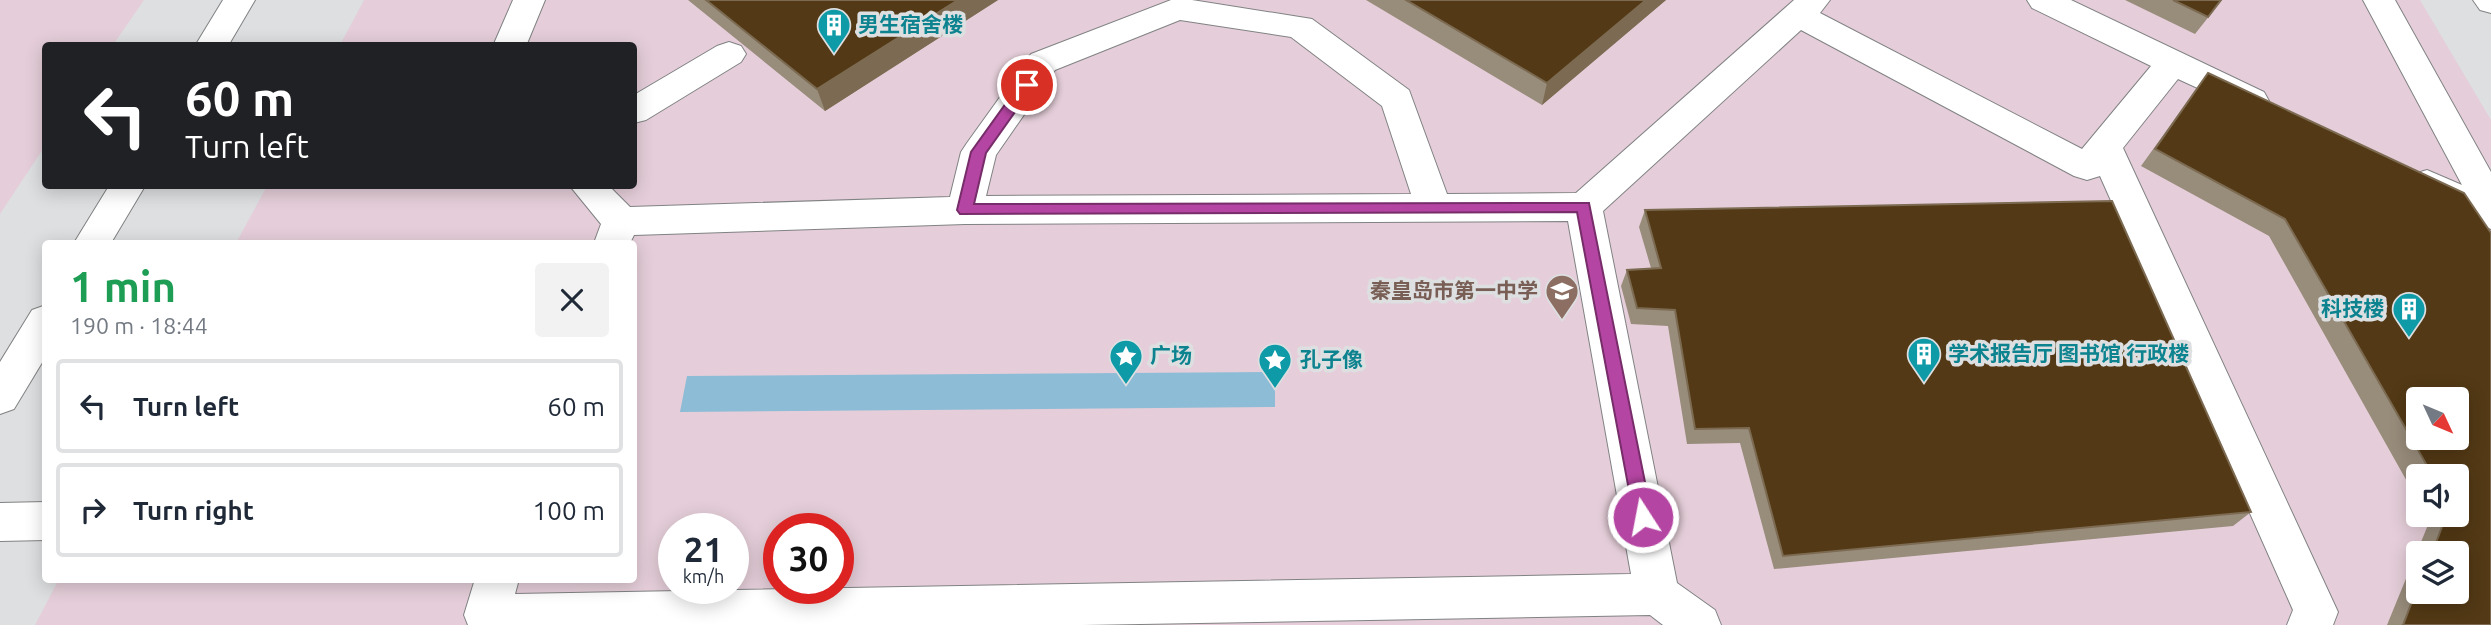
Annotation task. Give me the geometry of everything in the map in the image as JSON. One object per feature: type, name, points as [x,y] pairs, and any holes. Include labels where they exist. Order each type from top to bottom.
[{"type":"street","points":[[213,42],[239,0]]},
{"type":"street","points":[[511,42],[528,0]]},
{"type":"street","points":[[2043,0],[2279,114]]},
{"type":"street","points":[[2379,0],[2491,205]]},
{"type":"street","points":[[965,210],[979,152],[1043,62],[1178,5],[1300,27],[1397,99],[1434,208]]},
{"type":"street","points":[[590,189],[617,232],[965,210],[1584,207],[1806,7],[2087,167],[2173,63]]},
{"type":"street","points":[[637,109],[729,54]]},
{"type":"street","points":[[2104,146],[2316,612],[2309,625]]},
{"type":"street","points":[[2404,173],[2491,215]]},
{"type":"street","points":[[94,240],[125,189]]},
{"type":"street","points":[[1584,207],[1657,594]]},
{"type":"street","points":[[0,397],[42,328]]},
{"type":"street","points":[[0,522],[42,520]]},
{"type":"street","points":[[485,606],[886,616],[1460,611],[1657,594],[1699,625]]},
{"type":"shaded area","points":[[0,0],[144,0],[115,42],[42,42],[42,151],[0,214]]},
{"type":"shaded area","name":"秦皇岛市第一中学","points":[[364,0],[2420,0],[2491,120],[2491,625],[35,625],[57,583],[637,583],[637,240],[238,240],[265,189],[637,189],[637,42],[342,42]]},
{"type":"water","points":[[1275,372],[1275,407],[680,412],[687,376]]},
{"type":"building","name":"男生宿舍楼","points":[[706,0],[958,0],[817,89]]},
{"type":"building","points":[[1406,0],[1646,0],[1547,83]]},
{"type":"building","points":[[2173,0],[2221,0],[2208,17]]},
{"type":"building","name":"科技楼","points":[[2208,73],[2464,193],[2491,233],[2491,625],[2403,625],[2411,604],[2469,604],[2469,541],[2437,541],[2442,527],[2469,527],[2469,464],[2426,464],[2418,450],[2469,450],[2469,387],[2406,387],[2406,429],[2285,219],[2155,149]]},
{"type":"building","name":"学术报告厅 图书馆 行政楼","points":[[2112,201],[2251,512],[1783,556],[1749,428],[1695,429],[1675,310],[1637,308],[1627,270],[1661,268],[1645,210]]},
{"type":"place","name":"男生宿舍楼","points":[[834,55]]},
{"type":"place","name":"秦皇岛市第一中学","points":[[1562,321]]},
{"type":"place","name":"科技楼","points":[[2409,339]]},
{"type":"place","name":"学术报告厅 图书馆 行政楼","points":[[1924,384]]},
{"type":"place","name":"广场","points":[[1126,386]]},
{"type":"place","name":"孔子像","points":[[1275,390]]},
{"type":"route","points":[[1027,85],[979,152],[965,210],[1584,207],[1643,517]]}]
